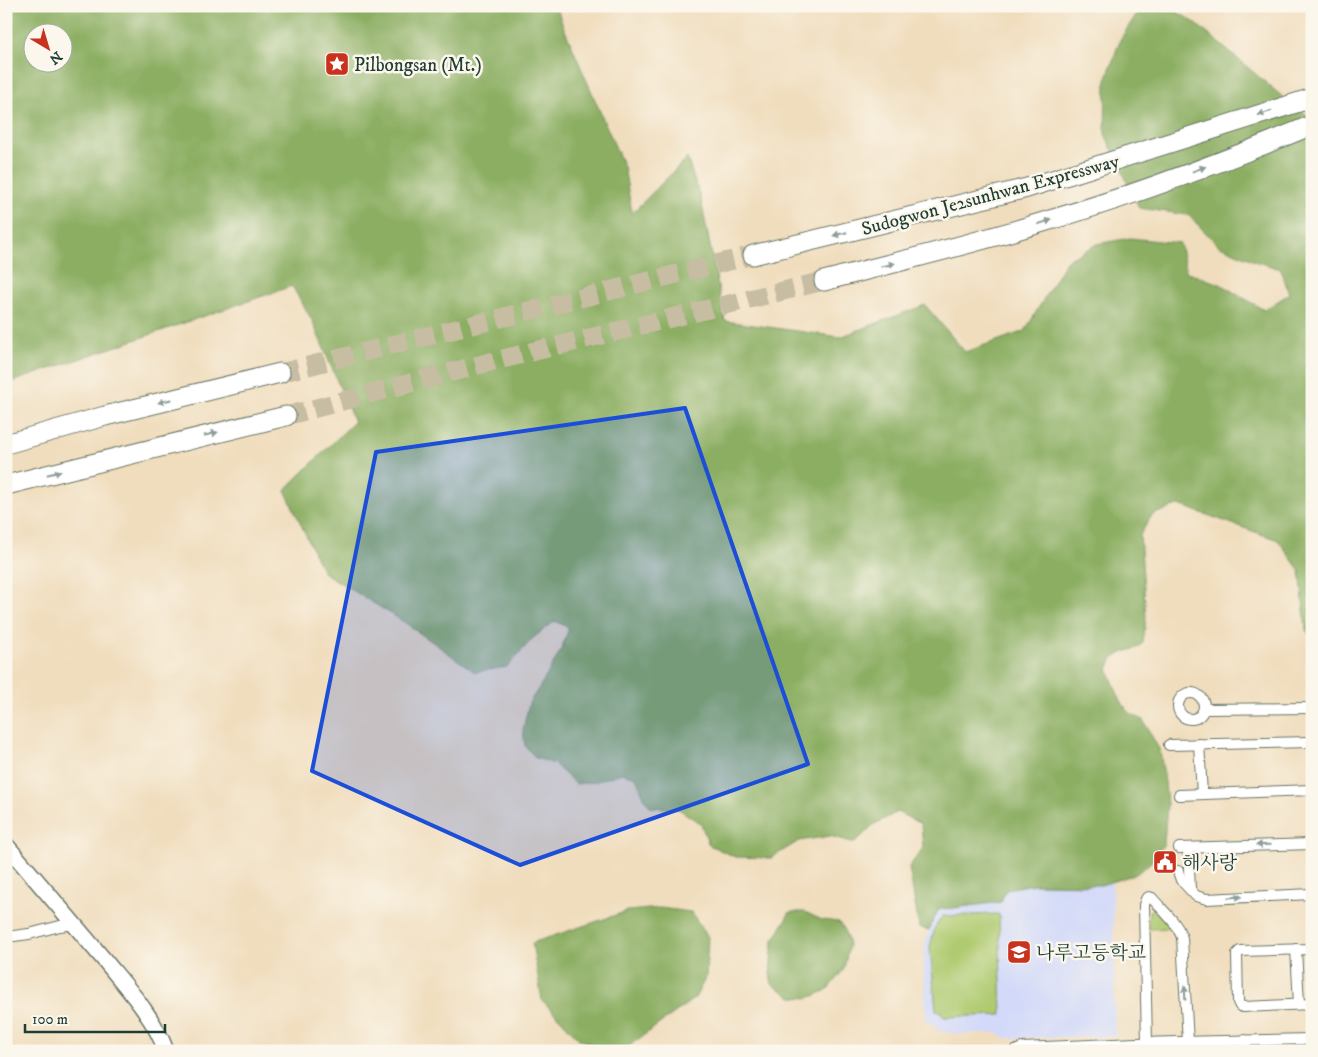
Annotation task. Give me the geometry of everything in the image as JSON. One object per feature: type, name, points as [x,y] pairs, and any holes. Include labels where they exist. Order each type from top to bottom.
[{"type":"highway","name":"Sudogwon Je2sunhwan Expressway","points":[[752,255],[1027,188],[1312,98]]},
{"type":"highway","name":"Sudogwon Je2sunhwan Expressway","points":[[824,281],[1041,223],[1135,192],[1245,152],[1312,125]]},
{"type":"highway","points":[[6,444],[105,416],[280,372]]},
{"type":"highway","points":[[6,485],[286,416]]},
{"type":"street","points":[[1204,709],[1312,708]]},
{"type":"street","points":[[1169,745],[1312,742]]},
{"type":"street","points":[[1199,744],[1202,794]]},
{"type":"street","points":[[1179,795],[1312,790]]},
{"type":"street","points":[[1190,889],[1183,848],[1312,844]]},
{"type":"street","points":[[6,845],[119,978],[151,1020],[166,1051]]},
{"type":"street","points":[[1178,871],[1181,880],[1196,896],[1207,899],[1312,894]]},
{"type":"street","points":[[1147,1043],[1144,905],[1146,899],[1150,897],[1181,932],[1194,1045]]},
{"type":"street","points":[[6,937],[74,924]]},
{"type":"street","points":[[1312,949],[1238,952],[1238,1002],[1240,1006],[1312,1004]]},
{"type":"street","points":[[1296,950],[1299,1004]]},
{"type":"street","points":[[1292,1039],[1292,1051]]},
{"type":"street","points":[[1015,1051],[1022,1048],[1136,1047],[1147,1043],[1244,1046],[1292,1039],[1312,1039]]},
{"type":"highlighted area","points":[[685,408],[808,764],[520,865],[312,771],[376,452]]},
{"type":"shaded area","name":"나루고등학교","points":[[1111,882],[1113,889],[1115,1036],[1006,1038],[998,1033],[961,1034],[942,1032],[926,1020],[923,961],[929,930],[938,910],[1000,902],[1005,891],[1011,888],[1034,884],[1101,885]]},
{"type":"green space","points":[[6,6],[556,6],[624,167],[632,213],[687,158],[701,200],[725,321],[840,337],[925,305],[965,352],[1025,331],[1066,261],[1097,244],[1130,238],[1180,243],[1186,272],[1220,284],[1264,310],[1289,294],[1281,269],[1257,262],[1218,245],[1188,215],[1139,208],[1105,134],[1106,80],[1120,40],[1139,10],[1167,6],[1194,22],[1297,109],[1312,117],[1312,635],[1306,630],[1300,571],[1278,540],[1179,505],[1152,515],[1140,535],[1146,618],[1143,643],[1137,648],[1113,658],[1108,669],[1124,706],[1132,714],[1143,720],[1160,751],[1167,805],[1164,844],[1151,862],[1136,874],[1101,885],[1034,884],[1011,888],[1005,891],[1001,902],[938,910],[929,930],[919,928],[909,867],[923,848],[921,824],[897,812],[873,825],[855,843],[830,836],[799,841],[771,858],[735,857],[709,845],[701,824],[679,809],[651,807],[645,800],[636,777],[622,773],[594,782],[576,784],[554,764],[536,758],[525,746],[523,730],[529,703],[561,650],[569,628],[555,621],[532,639],[507,667],[475,672],[404,622],[323,572],[285,490],[354,422],[312,320],[292,286],[6,384]]},
{"type":"green space","points":[[660,908],[691,912],[708,937],[706,977],[695,998],[622,1051],[616,1051],[580,1040],[542,1000],[532,943],[628,911]]},
{"type":"green space","points":[[1149,911],[1157,911],[1171,928],[1148,929]]},
{"type":"green space","points":[[790,912],[805,912],[822,920],[839,922],[845,930],[849,945],[844,969],[827,990],[809,998],[792,997],[772,984],[770,973],[773,941]]},
{"type":"green space","points":[[999,914],[1002,1015],[944,1017],[941,1012],[936,1010],[930,947],[935,927],[943,916]]},
{"type":"tunnel","points":[[280,373],[753,255]]},
{"type":"tunnel","points":[[286,416],[494,361],[824,281]]},
{"type":"place","name":"Pilbongsan (Mt.)","points":[[337,64]]},
{"type":"place","name":"해사랑","points":[[1165,862]]},
{"type":"place","name":"나루고등학교","points":[[1019,952]]}]
